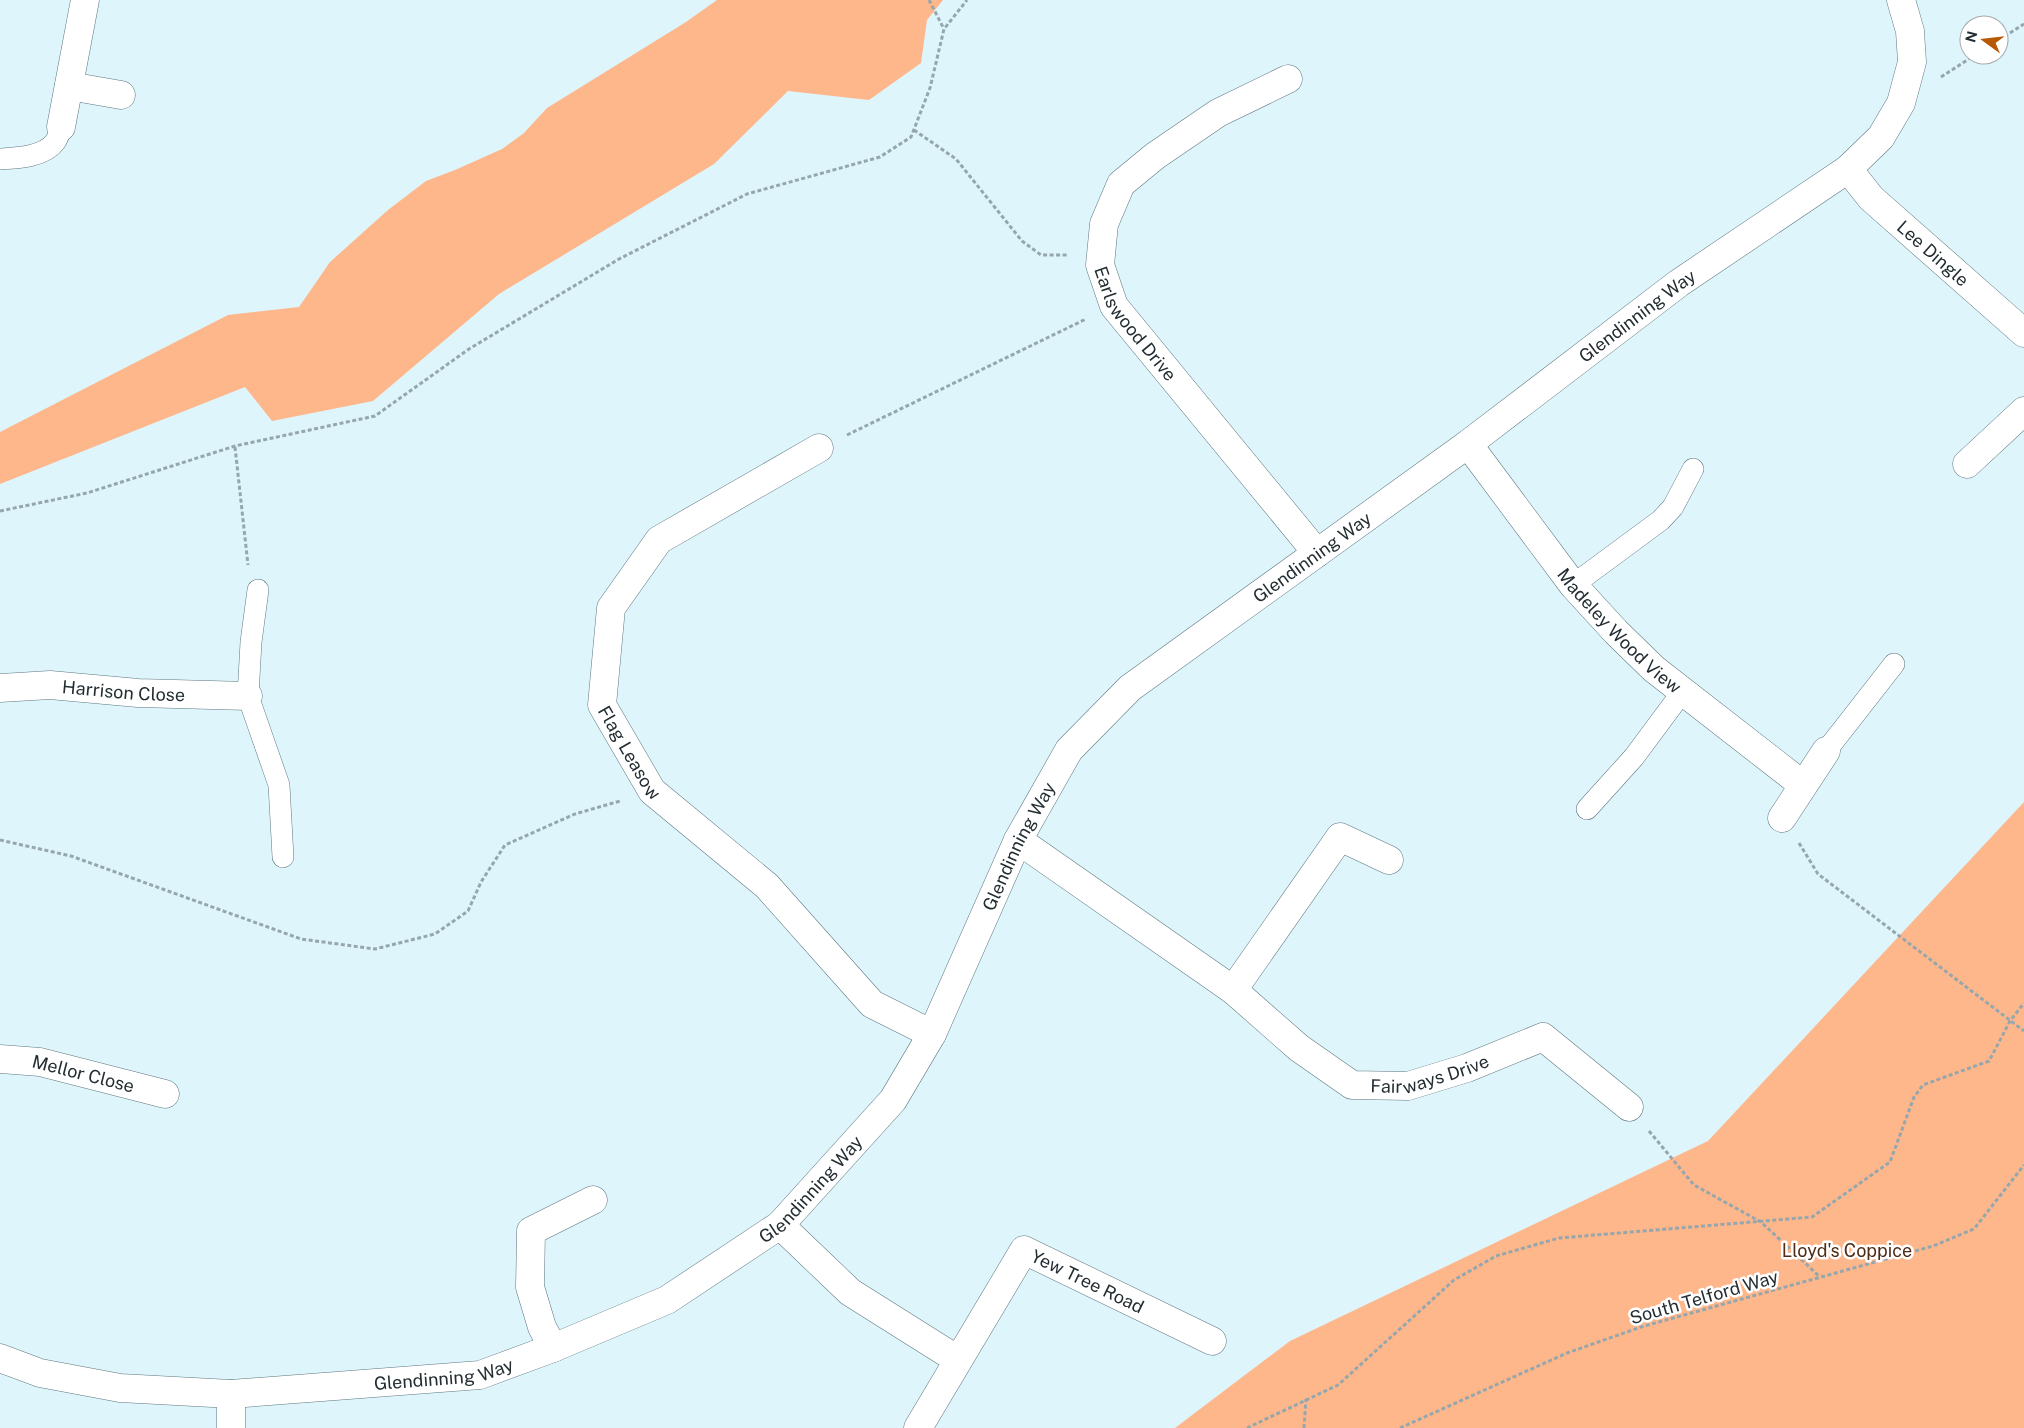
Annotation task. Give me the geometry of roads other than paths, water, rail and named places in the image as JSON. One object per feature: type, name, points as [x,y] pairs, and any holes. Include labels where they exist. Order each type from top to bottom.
[{"type":"street","points":[[61,127],[85,0]]},
{"type":"street","name":"Glendinning Way","points":[[0,1358],[40,1373],[120,1388],[231,1394],[480,1375],[553,1348],[667,1300],[780,1225],[893,1100],[932,1034],[1018,840],[1069,750],[1130,688],[1468,444],[1679,283],[1848,169],[1881,137],[1901,103],[1912,62],[1910,31],[1901,0]]},
{"type":"street","name":"Earlswood Drive","points":[[1288,79],[1218,113],[1155,156],[1121,184],[1104,224],[1100,265],[1114,306],[1317,553]]},
{"type":"street","points":[[69,86],[122,95]]},
{"type":"street","name":"Lee Dingle","points":[[1848,169],[1871,198],[2024,333]]},
{"type":"street","points":[[1967,464],[2018,417]]},
{"type":"street","name":"Madeley Wood View","points":[[1468,444],[1573,585],[1654,669],[1804,785]]},
{"type":"street","name":"Flag Leasow","points":[[819,448],[659,540],[611,608],[602,705],[652,791],[767,886],[872,1004],[932,1034]]},
{"type":"street","name":"Harrison Close","points":[[0,688],[50,685],[138,693],[248,696]]},
{"type":"street","points":[[1782,818],[1826,751]]},
{"type":"street","points":[[1233,990],[1340,837],[1389,860]]},
{"type":"street","name":"Fairways Drive","points":[[1018,840],[1233,990],[1299,1048],[1352,1085],[1408,1086],[1467,1068],[1543,1037],[1629,1108]]},
{"type":"street","name":"Mellor Close","points":[[0,1059],[40,1062],[165,1094]]},
{"type":"street","points":[[553,1348],[542,1327],[530,1287],[531,1231],[593,1200]]},
{"type":"street","points":[[780,1225],[850,1292],[958,1360]]},
{"type":"street","name":"Yew Tree Road","points":[[918,1428],[1024,1250],[1212,1341]]},
{"type":"street","points":[[231,1394],[231,1428]]},
{"type":"lane","points":[[0,159],[19,158],[41,152],[55,142],[61,127]]},
{"type":"lane","points":[[1573,585],[1661,520],[1673,507],[1693,469]]},
{"type":"lane","points":[[254,581],[248,696],[279,786],[283,857]]},
{"type":"lane","points":[[1826,751],[1894,664]]},
{"type":"lane","points":[[1587,809],[1634,757],[1683,691]]},
{"type":"park label","name":"Lloyd's Coppice","points":[[1847,1250]]}]
